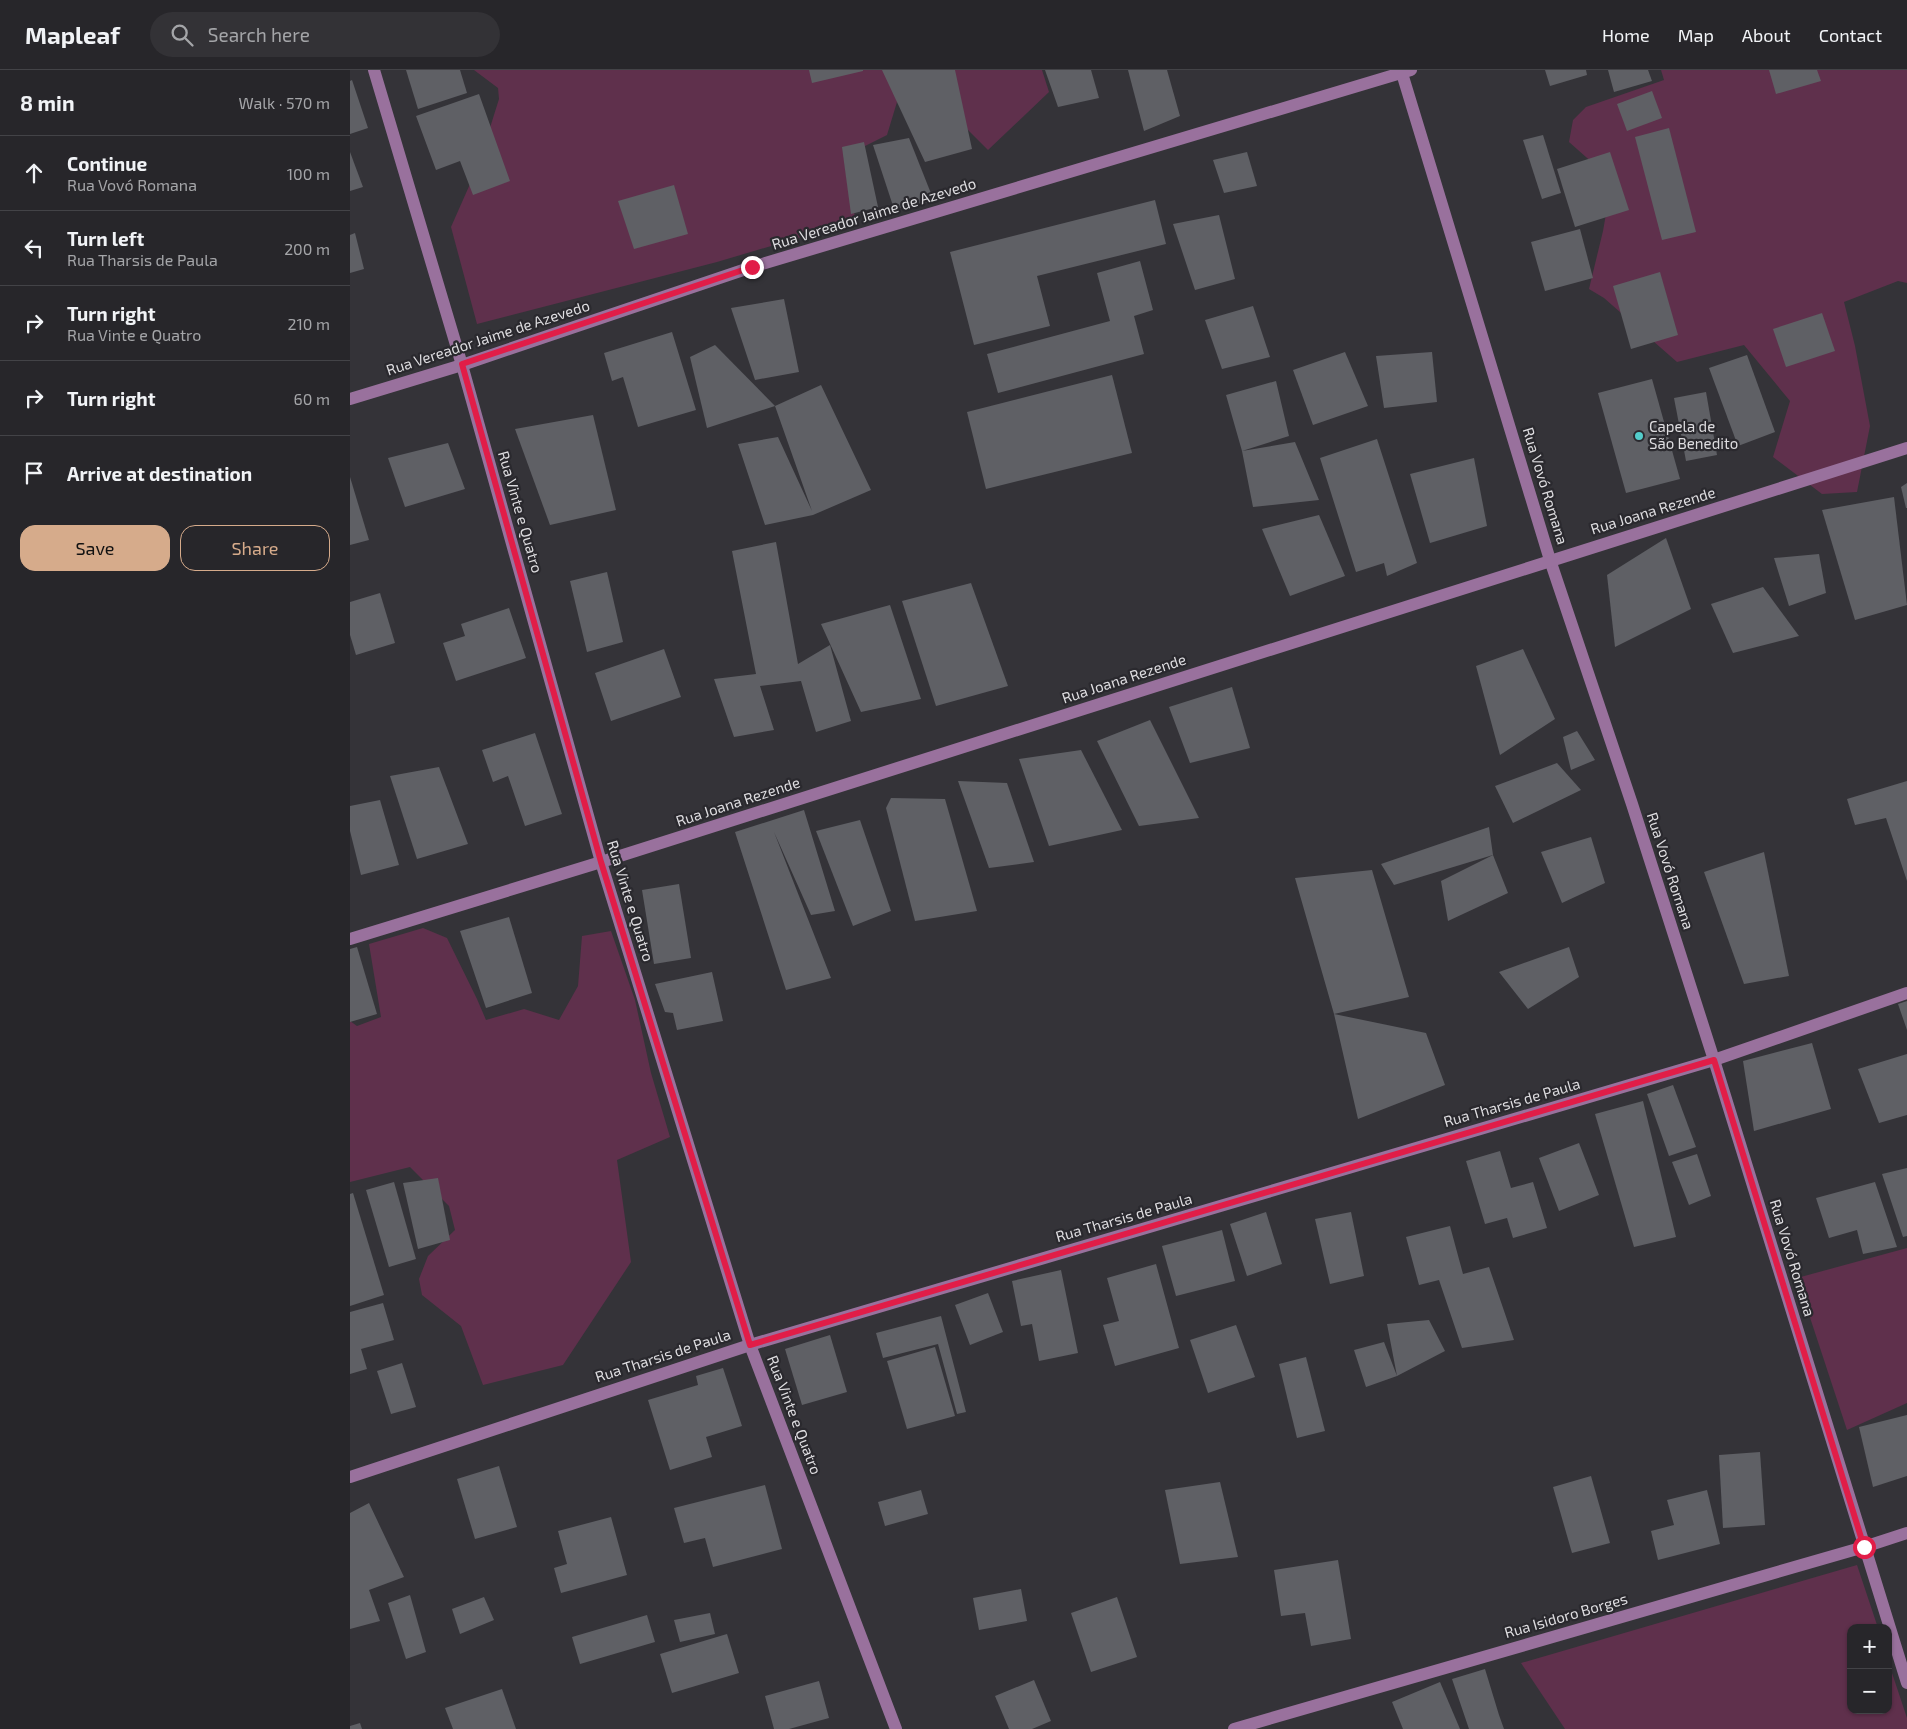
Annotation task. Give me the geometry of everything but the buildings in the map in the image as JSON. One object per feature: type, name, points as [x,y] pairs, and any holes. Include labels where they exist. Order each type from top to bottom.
[{"type":"street","name":"Rua Vinte e Quatro","points":[[374,70],[462,364],[601,862],[750,1345],[896,1729]]},
{"type":"street","name":"Rua Vereador Jaime de Azevedo","points":[[350,399],[462,364],[752,267],[1404,71]]},
{"type":"street","name":"Rua Vovó Romana","points":[[1404,71],[1550,560],[1632,804],[1714,1060],[1907,1682]]},
{"type":"street","name":"Rua Joana Rezende","points":[[350,939],[601,862],[1907,448]]},
{"type":"street","name":"Rua Tharsis de Paula","points":[[350,1477],[750,1345],[1714,1060],[1907,993]]},
{"type":"street","name":"Rua Isidoro Borges","points":[[1234,1729],[1907,1533]]},
{"type":"shaded area","points":[[474,70],[896,70],[897,102],[887,135],[849,154],[855,221],[717,262],[477,324],[451,227],[478,166],[499,99],[498,88]]},
{"type":"shaded area","points":[[939,70],[1042,70],[1049,92],[988,150],[951,113]]},
{"type":"shaded area","points":[[1661,70],[1907,70],[1907,283],[1898,281],[1844,302],[1855,346],[1870,426],[1857,492],[1822,494],[1773,457],[1790,401],[1744,345],[1677,362],[1604,298],[1589,289],[1603,231],[1612,180],[1569,142],[1573,120],[1586,107],[1664,80]]},
{"type":"shaded area","points":[[423,928],[447,938],[486,1020],[524,1009],[559,1020],[578,986],[582,936],[611,931],[635,1000],[651,1073],[670,1137],[617,1160],[631,1262],[563,1365],[483,1385],[461,1326],[422,1295],[419,1279],[428,1256],[455,1230],[449,1206],[410,1167],[350,1182],[350,1021],[357,1026],[381,1017],[369,944]]},
{"type":"shaded area","points":[[1907,1248],[1907,1403],[1847,1430],[1797,1278]]},
{"type":"shaded area","points":[[1857,1565],[1877,1624],[1847,1624],[1847,1714],[1892,1714],[1892,1673],[1907,1718],[1907,1729],[1565,1729],[1521,1663]]},
{"type":"place","name":"Capela de São Benedito","points":[[1639,436]]},
{"type":"route","points":[[752,267],[462,364],[601,862],[750,1345],[1714,1060],[1864,1547]]}]
